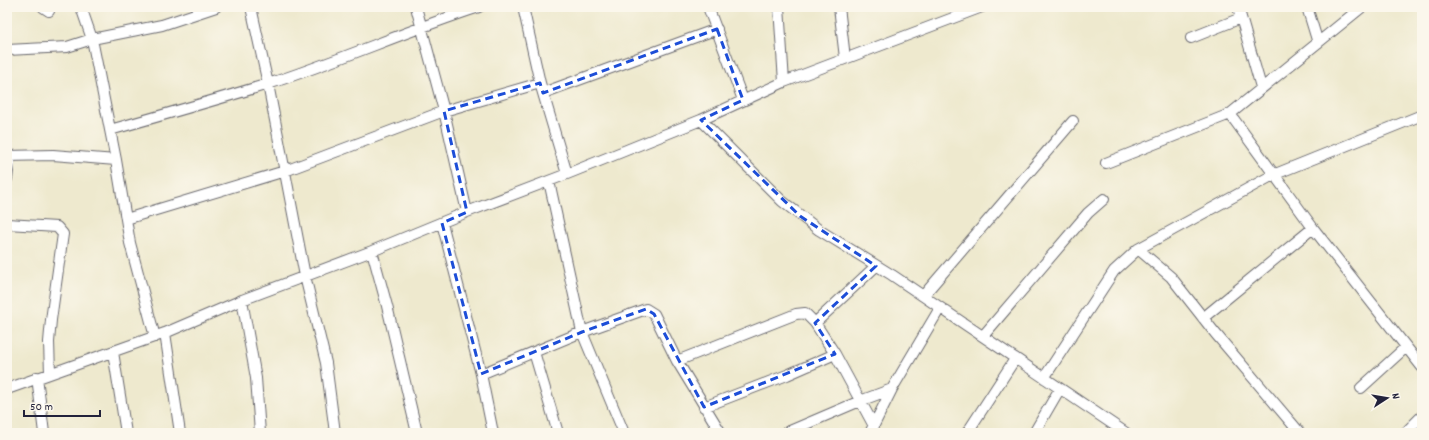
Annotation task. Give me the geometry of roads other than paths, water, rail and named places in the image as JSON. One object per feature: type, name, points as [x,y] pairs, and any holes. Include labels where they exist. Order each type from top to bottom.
[{"type":"street","points":[[81,7],[92,39],[135,262],[160,335],[180,433]]},
{"type":"street","points":[[7,50],[67,47],[92,39],[162,25],[216,7]]},
{"type":"street","points":[[251,7],[268,84],[306,276],[326,363],[335,433]]},
{"type":"street","points":[[416,7],[444,111],[467,212]]},
{"type":"street","points":[[110,130],[268,84],[325,64],[421,26],[479,7]]},
{"type":"street","points":[[523,7],[542,88],[567,174]]},
{"type":"street","points":[[708,7],[743,100]]},
{"type":"street","points":[[779,7],[784,82]]},
{"type":"street","points":[[839,7],[845,58]]},
{"type":"street","points":[[7,389],[37,377],[160,335],[242,300],[372,251],[701,120],[784,82],[982,7]]},
{"type":"street","points":[[1238,7],[1261,87]]},
{"type":"street","points":[[1308,7],[1318,42]]},
{"type":"street","points":[[1106,163],[1230,114],[1261,87],[1362,7]]},
{"type":"street","points":[[1192,38],[1240,18]]},
{"type":"street","points":[[126,219],[285,171],[444,111],[542,88],[717,29]]},
{"type":"street","points":[[1230,114],[1313,228],[1422,367]]},
{"type":"street","points":[[1044,378],[1114,271],[1138,249],[1273,175],[1422,116]]},
{"type":"street","points":[[701,120],[782,201],[819,230],[923,296],[983,336],[1015,360],[1044,378],[1059,390],[1126,433]]},
{"type":"street","points":[[923,296],[1073,121]]},
{"type":"street","points":[[7,179],[9,156],[53,155],[116,160]]},
{"type":"street","points":[[549,181],[582,332],[624,433]]},
{"type":"street","points":[[983,336],[1088,213],[1104,199]]},
{"type":"street","points":[[442,223],[481,374],[493,433]]},
{"type":"street","points":[[7,224],[56,227],[63,234],[50,320],[50,373]]},
{"type":"street","points":[[1203,318],[1313,228]]},
{"type":"street","points":[[1138,249],[1171,277],[1203,318],[1300,433]]},
{"type":"street","points":[[372,251],[387,306],[417,433]]},
{"type":"street","points":[[814,323],[876,266]]},
{"type":"street","points":[[242,300],[256,378],[260,433]]},
{"type":"street","points":[[872,429],[892,389],[940,308]]},
{"type":"street","points":[[481,374],[582,332],[641,310],[649,310],[656,318],[677,361],[721,433]]},
{"type":"street","points":[[677,361],[799,313],[805,313],[814,323],[835,354],[860,401],[872,429]]},
{"type":"street","points":[[1361,388],[1406,347]]},
{"type":"street","points":[[113,352],[126,433]]},
{"type":"street","points":[[534,352],[558,433]]},
{"type":"street","points":[[704,407],[787,375],[835,354]]},
{"type":"street","points":[[966,433],[1015,360]]},
{"type":"street","points":[[37,377],[44,433]]},
{"type":"street","points":[[785,433],[892,389]]},
{"type":"street","points":[[1034,433],[1059,390]]},
{"type":"street","points":[[1405,433],[1422,416]]}]
